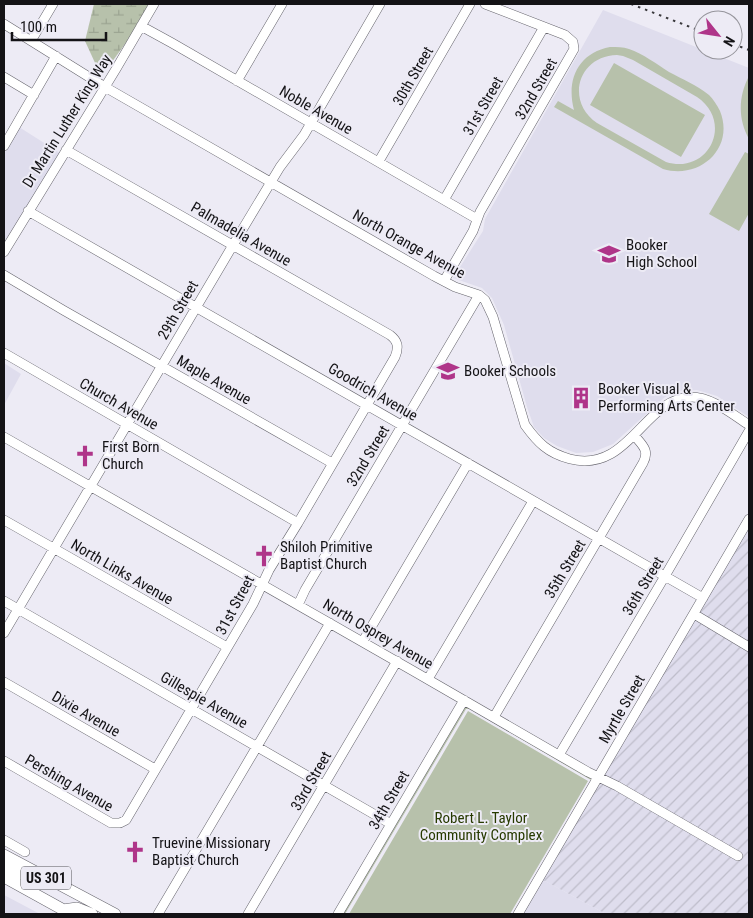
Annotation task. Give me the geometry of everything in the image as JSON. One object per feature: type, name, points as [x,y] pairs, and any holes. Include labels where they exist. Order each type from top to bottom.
[{"type":"main road","name":"US 301","points":[[4,855],[115,914]]},
{"type":"main road","points":[[4,866],[19,874],[44,877]]},
{"type":"main road","name":"US 301","points":[[4,877],[67,912]]},
{"type":"main road","points":[[67,912],[77,908],[92,914]]},
{"type":"street","points":[[31,41],[53,4]]},
{"type":"street","name":"Dr Martin Luther King Way","points":[[4,252],[154,4]]},
{"type":"street","points":[[237,81],[282,4]]},
{"type":"street","name":"29th Street","points":[[4,632],[233,245],[271,182],[311,123],[380,4]]},
{"type":"street","name":"30th Street","points":[[379,161],[470,4]]},
{"type":"street","points":[[485,4],[544,27]]},
{"type":"street","name":"North Orange Avenue","points":[[4,24],[105,87],[444,281],[479,295]]},
{"type":"street","name":"Noble Avenue","points":[[141,26],[477,219]]},
{"type":"street","name":"32nd Street","points":[[444,281],[473,231],[477,219],[572,54],[573,42],[565,36],[544,27]]},
{"type":"street","name":"31st Street","points":[[444,200],[544,27]]},
{"type":"street","points":[[4,146],[56,56]]},
{"type":"street","points":[[4,77],[34,95]]},
{"type":"street","name":"Palmadelia Avenue","points":[[66,150],[390,335],[395,339],[398,346]]},
{"type":"street","name":"Goodrich Avenue","points":[[28,211],[703,598]]},
{"type":"street","name":"Maple Avenue","points":[[4,275],[332,463]]},
{"type":"street","points":[[479,295],[485,300],[493,317],[526,425],[545,448],[558,456],[590,461],[606,456],[620,448],[662,407],[676,399],[693,397],[709,402],[749,425]]},
{"type":"street","name":"32nd Street","points":[[298,605],[305,590],[479,295]]},
{"type":"street","name":"31st Street","points":[[122,823],[126,820],[253,604],[269,570],[395,357],[398,346]]},
{"type":"street","name":"Church Avenue","points":[[4,353],[298,523]]},
{"type":"street","name":"36th Street","points":[[559,755],[749,431]]},
{"type":"street","name":"35th Street","points":[[494,717],[646,457],[644,447],[634,435]]},
{"type":"street","name":"North Osprey Avenue","points":[[4,437],[738,856]]},
{"type":"street","points":[[363,641],[468,463]]},
{"type":"street","points":[[428,679],[533,501]]},
{"type":"street","name":"Myrtle Street","points":[[518,914],[749,519]]},
{"type":"street","name":"North Links Avenue","points":[[4,520],[227,648]]},
{"type":"street","name":"Gillespie Avenue","points":[[4,601],[391,824]]},
{"type":"street","points":[[694,614],[749,647]]},
{"type":"street","points":[[158,914],[330,623]]},
{"type":"street","name":"33rd Street","points":[[248,914],[397,661]]},
{"type":"street","name":"Dixie Avenue","points":[[4,682],[155,769]]},
{"type":"street","name":"34th Street","points":[[338,914],[464,700]]},
{"type":"street","name":"Pershing Avenue","points":[[4,761],[112,823],[122,823]]},
{"type":"street","points":[[4,840],[26,852]]},
{"type":"shaded area","name":"Booker High School","points":[[603,10],[693,46],[693,60],[729,60],[749,68],[749,417],[717,396],[697,390],[678,391],[665,397],[613,444],[593,452],[576,453],[557,446],[544,438],[534,427],[504,325],[492,298],[482,288],[453,278],[483,231],[485,219]]},
{"type":"shaded area","points":[[19,127],[60,153],[4,245],[4,154]]},
{"type":"shaded area","points":[[4,363],[21,374],[4,405]]},
{"type":"shaded area","points":[[749,526],[749,643],[699,613]]},
{"type":"shaded area","points":[[695,618],[749,651],[749,914],[606,914],[543,880],[600,781],[739,860],[743,855],[603,775]]},
{"type":"shaded area","points":[[543,880],[606,914],[522,914]]},
{"type":"shaded area","points":[[4,895],[6,896],[40,914],[4,914]]},
{"type":"green space","points":[[94,4],[150,4],[133,33],[109,66],[96,65],[85,41]]},
{"type":"green space","points":[[615,47],[634,51],[709,95],[720,111],[723,125],[723,137],[718,149],[711,158],[690,170],[663,169],[554,107],[558,101],[574,110],[572,99],[573,78],[582,62],[599,50]],"holes":[[[623,56],[697,97],[708,108],[714,120],[715,132],[712,144],[704,154],[694,161],[681,164],[666,162],[597,123],[587,114],[581,103],[579,92],[580,81],[585,71],[593,63],[604,57]]]},
{"type":"green space","points":[[614,63],[705,115],[681,157],[590,105]]},
{"type":"green space","points":[[749,76],[749,139],[741,116],[741,100]]},
{"type":"green space","points":[[745,152],[749,154],[749,213],[739,231],[709,214]]},
{"type":"green space","points":[[466,705],[593,777],[591,780],[470,709],[466,709],[345,914],[343,914]]},
{"type":"green space","name":"Robert L. Taylor Community Complex","points":[[468,711],[588,781],[510,914],[349,914]]},
{"type":"railway","points":[[631,4],[693,28]]},
{"type":"railway","points":[[743,48],[749,50]]},
{"type":"place","name":"Booker High School","points":[[609,254]]},
{"type":"place","name":"Booker Schools","points":[[448,371]]},
{"type":"place","name":"Booker Visual & Performing Arts Center","points":[[581,398]]},
{"type":"place","name":"First Born Church","points":[[85,456]]},
{"type":"place","name":"Shiloh Primitive Baptist Church","points":[[264,556]]},
{"type":"place","name":"Truevine Missionary Baptist Church","points":[[135,852]]}]
